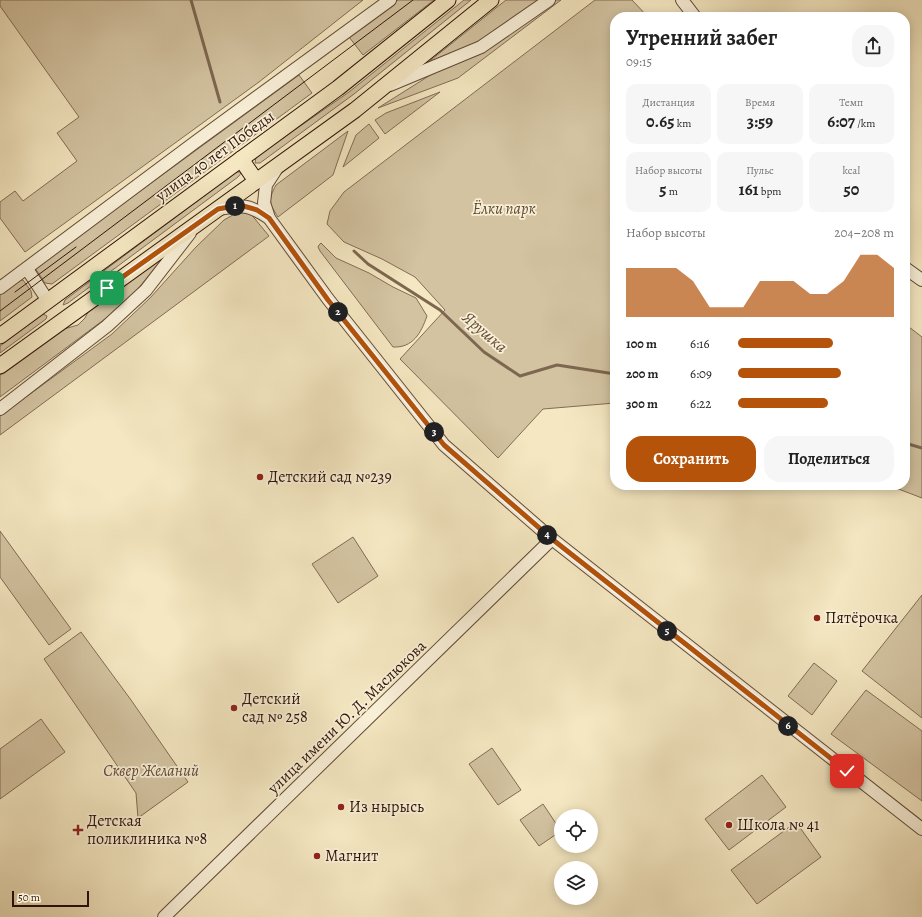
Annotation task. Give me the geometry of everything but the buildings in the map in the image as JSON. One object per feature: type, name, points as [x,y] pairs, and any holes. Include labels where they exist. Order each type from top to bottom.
[{"type":"main road","name":"улица 40 лет Победы","points":[[0,336],[338,88],[448,0]]},
{"type":"main road","points":[[0,366],[197,223],[280,165],[382,89],[491,0]]},
{"type":"main road","points":[[241,159],[256,182]]},
{"type":"main road","points":[[48,301],[62,321]]},
{"type":"street","name":"улица 40 лет Победы","points":[[0,288],[194,143],[390,0]]},
{"type":"street","points":[[382,89],[481,47],[550,0]]},
{"type":"street","points":[[682,0],[691,12]]},
{"type":"street","points":[[280,165],[266,185],[264,203],[269,218],[328,300],[444,445],[552,539],[922,829]]},
{"type":"street","points":[[218,209],[240,205],[257,210],[269,218]]},
{"type":"street","points":[[0,409],[107,326],[146,290],[197,223]]},
{"type":"street","points":[[27,269],[48,301]]},
{"type":"street","points":[[910,272],[922,280]]},
{"type":"street","name":"улица имени Ю. Д. Маслюкова","points":[[164,917],[552,539]]},
{"type":"green space","points":[[0,0],[363,0],[259,82],[25,252],[0,218],[0,202],[15,191],[23,201],[77,161],[57,133],[79,117],[0,6]]},
{"type":"green space","points":[[398,0],[434,0],[363,55],[349,37]]},
{"type":"green space","points":[[464,0],[471,0],[354,94],[260,163],[255,163],[256,157],[349,92]]},
{"type":"green space","points":[[506,0],[538,0],[500,29],[462,50],[426,64]]},
{"type":"green space","points":[[554,0],[561,0],[458,78],[378,108],[432,74],[482,53]]},
{"type":"green space","name":"Ёлки парк","points":[[595,0],[632,0],[643,12],[610,12],[610,403],[543,409],[498,458],[400,359],[445,310],[415,277],[382,259],[344,242],[327,224],[330,211],[344,192]]},
{"type":"green space","points":[[299,75],[312,93],[52,284],[45,283],[35,268]]},
{"type":"green space","points":[[440,92],[385,134],[375,120],[386,113]]},
{"type":"green space","points":[[369,124],[379,138],[343,167],[356,135]]},
{"type":"green space","points":[[348,131],[333,175],[278,217],[271,205],[272,194],[276,185]]},
{"type":"green space","points":[[236,172],[242,172],[238,177],[68,303],[63,305],[65,300]]},
{"type":"green space","points":[[238,212],[250,213],[269,236],[0,435],[0,416],[112,334],[150,298],[196,247],[224,220]]},
{"type":"green space","points":[[321,243],[336,258],[369,273],[416,298],[427,316],[419,334],[411,342],[400,347],[393,347],[320,251],[318,247]]},
{"type":"green space","points":[[165,255],[137,290],[121,307],[0,397],[0,375],[64,329],[78,325],[85,318],[89,310]]},
{"type":"green space","points":[[23,280],[31,291],[32,297],[0,321],[0,294],[19,281]]},
{"type":"green space","points":[[43,314],[47,316],[46,319],[0,353],[0,346]]},
{"type":"green space","points":[[910,328],[922,337],[922,498],[901,490],[910,490]]},
{"type":"green space","points":[[0,531],[71,629],[49,645],[0,577]]},
{"type":"green space","points":[[353,537],[378,576],[338,603],[312,564]]},
{"type":"green space","points":[[922,595],[922,718],[862,671]]},
{"type":"green space","name":"Сквер Желаний","points":[[81,632],[131,700],[188,782],[138,818],[136,793],[44,659]]},
{"type":"green space","points":[[814,663],[837,681],[812,715],[788,696]]},
{"type":"green space","points":[[866,690],[922,731],[922,801],[831,734]]},
{"type":"green space","points":[[41,719],[65,752],[0,799],[0,749]]},
{"type":"green space","points":[[492,748],[521,790],[498,805],[469,764]]},
{"type":"green space","points":[[762,775],[786,807],[729,850],[705,819]]},
{"type":"green space","points":[[543,804],[554,820],[554,836],[539,846],[520,820]]},
{"type":"green space","points":[[796,822],[821,857],[757,904],[731,870]]},
{"type":"waterway","points":[[191,0],[220,102]]},
{"type":"waterway","name":"Ярушка","points":[[354,251],[368,264],[440,310],[484,352],[520,376],[557,365],[610,373]]},
{"type":"waterway","name":"Ярушка","points":[[910,444],[922,448]]},
{"type":"tram line","points":[[0,311],[413,0]]},
{"type":"tram line","points":[[15,292],[76,247]]},
{"type":"place","name":"Детский сад №239","points":[[260,477]]},
{"type":"place","name":"Пятёрочка","points":[[817,618]]},
{"type":"place","name":"Детский сад № 258","points":[[234,708]]},
{"type":"place","name":"Из нырысь","points":[[341,807]]},
{"type":"place","name":"Школа № 41","points":[[729,825]]},
{"type":"place","name":"Детская поликлиника №8","points":[[78,830]]},
{"type":"place","name":"Магнит","points":[[317,856]]},
{"type":"route","points":[[107,288],[218,209],[240,205],[257,210],[269,218],[328,300],[444,445],[552,539],[645,614],[847,771]]}]
